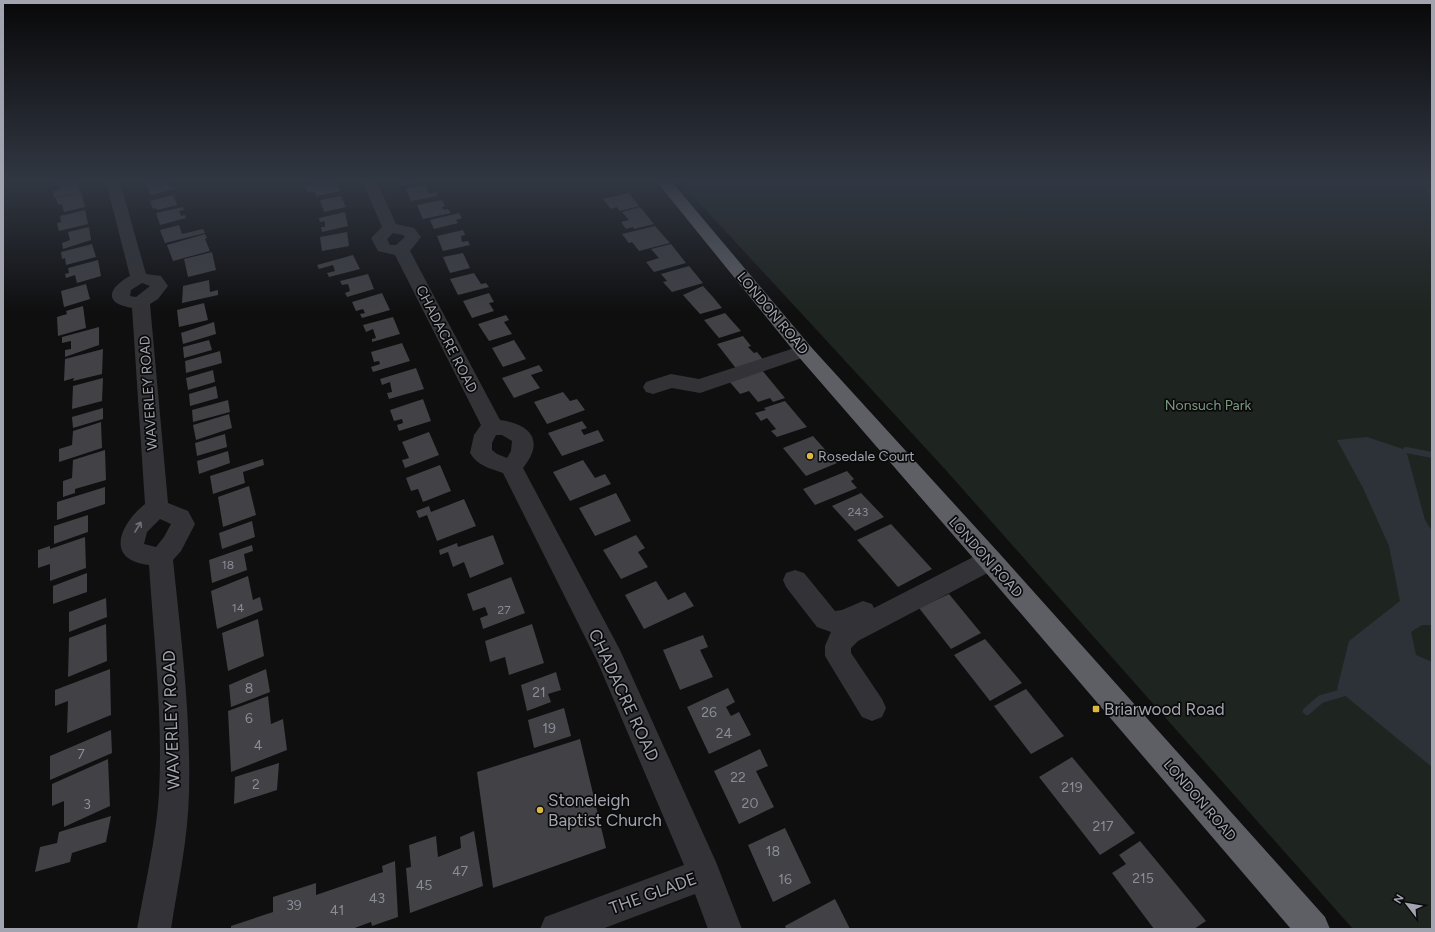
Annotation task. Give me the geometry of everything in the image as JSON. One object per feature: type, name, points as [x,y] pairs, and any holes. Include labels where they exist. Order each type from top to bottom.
[{"type":"highway","name":"LONDON ROAD","points":[[700,225],[804,351],[1313,929]]},
{"type":"street","name":"WAVERLEY ROAD","points":[[125,225],[139,278],[125,286],[120,296],[121,299],[126,302],[141,303],[157,508]]},
{"type":"street","name":"CHADACRE ROAD","points":[[389,225],[390,228],[379,238],[384,248],[401,250],[493,427]]},
{"type":"street","points":[[653,387],[671,381],[700,386],[804,351]]},
{"type":"street","points":[[493,427],[506,427],[523,438],[524,448],[520,457],[511,468],[488,460],[481,453],[481,441],[484,434],[493,427]]},
{"type":"street","name":"CHADACRE ROAD","points":[[511,468],[610,659],[704,874],[725,929]]},
{"type":"street","points":[[157,508],[180,516],[183,524],[173,544],[161,557],[144,555],[133,549],[131,542],[142,519],[157,508]]},
{"type":"street","points":[[795,580],[826,619],[833,623],[841,623],[985,555]]},
{"type":"street","points":[[872,708],[838,656],[836,647],[840,640],[848,633],[985,555]]},
{"type":"street","name":"WAVERLEY ROAD","points":[[154,929],[170,837],[175,735],[161,557]]},
{"type":"street","name":"THE GLADE","points":[[557,929],[704,874]]},
{"type":"green space","name":"Nonsuch Park","points":[[720,225],[1432,225],[1432,929],[1353,929],[943,467]]},
{"type":"shaded area","points":[[1367,437],[1406,450],[1425,520],[1432,531],[1432,625],[1422,625],[1411,632],[1416,655],[1432,662],[1432,767],[1337,689],[1349,641],[1400,601],[1389,546],[1363,488],[1337,440]]},
{"type":"building","points":[[58,225],[82,225],[59,231]]},
{"type":"building","points":[[179,225],[182,234],[203,229],[205,233],[165,243],[160,230]]},
{"type":"building","points":[[325,225],[348,226],[322,232],[321,227],[325,227]]},
{"type":"building","points":[[432,225],[448,225],[434,229]]},
{"type":"building","points":[[623,225],[648,225],[634,229],[633,227],[626,229]]},
{"type":"building","points":[[655,226],[670,243],[639,251],[632,242],[629,243],[622,234]]},
{"type":"building","points":[[89,227],[91,240],[63,249],[62,243],[70,240],[68,232]]},
{"type":"building","points":[[463,230],[465,235],[461,236],[462,242],[468,241],[470,245],[443,251],[437,236]]},
{"type":"building","points":[[347,232],[349,246],[322,251],[320,237]]},
{"type":"building","points":[[205,234],[207,238],[205,239],[210,251],[173,261],[167,245]]},
{"type":"building","points":[[92,244],[96,257],[66,265],[65,258],[62,259],[61,252]]},
{"type":"building","points":[[671,244],[686,263],[654,272],[646,262],[659,258],[651,249]]},
{"type":"building","points":[[212,252],[216,270],[188,277],[184,259]]},
{"type":"building","points":[[463,253],[470,268],[450,273],[443,257]]},
{"type":"building","points":[[353,255],[360,269],[329,277],[327,273],[335,271],[333,265],[319,269],[317,265]]},
{"type":"building","points":[[98,260],[101,276],[77,283],[75,275],[66,278],[65,274],[69,273],[68,268]]},
{"type":"building","points":[[689,266],[703,283],[672,292],[663,282],[667,281],[661,274]]},
{"type":"building","points":[[474,273],[481,284],[486,283],[489,287],[458,295],[450,279]]},
{"type":"building","points":[[368,274],[374,289],[347,297],[345,293],[350,291],[348,284],[342,285],[340,281]]},
{"type":"building","points":[[209,280],[210,292],[218,290],[218,295],[182,303],[183,286]]},
{"type":"building","points":[[86,284],[90,299],[64,307],[61,291]]},
{"type":"building","points":[[703,286],[722,308],[700,314],[683,295]]},
{"type":"building","points":[[382,293],[390,310],[362,318],[360,314],[365,313],[363,309],[356,311],[352,302]]},
{"type":"building","points":[[489,293],[494,302],[489,303],[494,311],[472,318],[463,301]]},
{"type":"building","points":[[204,303],[208,320],[179,327],[177,310]]},
{"type":"building","points":[[83,306],[86,328],[58,336],[57,317],[67,314],[66,311]]},
{"type":"building","points":[[725,313],[741,331],[719,338],[704,320]]},
{"type":"building","points":[[506,315],[509,320],[504,322],[512,334],[489,341],[478,324]]},
{"type":"building","points":[[393,317],[400,334],[372,342],[372,339],[376,338],[373,329],[366,332],[363,325]]},
{"type":"building","points":[[214,322],[216,334],[183,344],[181,333]]},
{"type":"building","points":[[99,327],[99,345],[65,357],[65,350],[71,349],[71,341],[62,343],[62,337]]},
{"type":"building","points":[[743,336],[751,346],[748,347],[754,353],[757,352],[765,362],[738,371],[717,344]]},
{"type":"building","points":[[209,340],[212,350],[184,358],[183,347]]},
{"type":"building","points":[[514,340],[526,359],[503,367],[492,348]]},
{"type":"building","points":[[402,343],[410,361],[373,372],[371,367],[380,364],[379,361],[374,362],[371,352]]},
{"type":"building","points":[[103,349],[102,374],[73,381],[74,378],[64,381],[65,359]]},
{"type":"building","points":[[220,351],[222,363],[186,373],[185,361]]},
{"type":"building","points":[[539,365],[543,371],[531,375],[540,388],[514,398],[502,378]]},
{"type":"building","points":[[416,368],[424,389],[389,399],[387,393],[392,392],[390,382],[382,385],[380,379]]},
{"type":"building","points":[[213,370],[215,382],[188,390],[186,378]]},
{"type":"building","points":[[762,370],[785,398],[773,402],[770,398],[758,402],[749,391],[740,394],[729,381]]},
{"type":"building","points":[[103,378],[102,401],[72,409],[73,386]]},
{"type":"building","points":[[216,386],[218,398],[190,406],[189,394]]},
{"type":"building","points":[[563,392],[570,401],[577,399],[585,410],[547,424],[534,402]]},
{"type":"building","points":[[423,399],[431,421],[399,431],[397,425],[403,423],[402,419],[394,421],[390,410]]},
{"type":"building","points":[[228,400],[230,412],[193,422],[192,410]]},
{"type":"building","points":[[785,401],[807,427],[777,437],[771,431],[776,429],[767,418],[761,421],[755,413],[766,410],[764,408]]},
{"type":"building","points":[[103,408],[103,419],[73,428],[72,417]]},
{"type":"building","points":[[229,414],[232,428],[196,440],[193,425]]},
{"type":"building","points":[[582,421],[587,428],[581,430],[584,435],[598,430],[604,441],[562,456],[548,433]]},
{"type":"building","points":[[101,422],[102,448],[59,462],[59,449],[72,445],[73,431]]},
{"type":"building","points":[[429,432],[439,455],[405,468],[402,460],[409,458],[402,442]]},
{"type":"building","points":[[225,434],[227,447],[197,456],[195,443]]},
{"type":"building","name":"Rosedale Court","points":[[813,436],[837,463],[806,476],[783,448]]},
{"type":"building","points":[[105,450],[106,480],[75,489],[75,493],[63,497],[63,481],[72,478],[73,460]]},
{"type":"building","points":[[228,451],[230,463],[199,474],[197,461]]},
{"type":"building","points":[[263,459],[264,465],[243,472],[245,483],[213,494],[210,476]]},
{"type":"building","points":[[583,460],[595,478],[605,474],[611,484],[570,501],[553,472]]},
{"type":"building","points":[[440,465],[451,491],[423,502],[418,489],[411,491],[406,478]]},
{"type":"building","points":[[847,471],[854,479],[851,481],[857,488],[815,505],[803,489]]},
{"type":"building","points":[[249,486],[256,515],[223,527],[218,497]]},
{"type":"building","points":[[105,487],[105,504],[57,520],[57,502]]},
{"type":"building","points":[[616,493],[631,521],[595,536],[579,508]]},
{"type":"building","points":[[861,493],[884,517],[855,531],[832,506]]},
{"type":"building","points":[[464,499],[476,526],[437,541],[427,515],[419,518],[416,511],[429,506],[431,512]]},
{"type":"building","points":[[88,515],[88,532],[54,544],[54,526]]},
{"type":"building","points":[[252,521],[255,537],[222,549],[219,533]]},
{"type":"building","points":[[891,524],[932,569],[898,587],[857,540]]},
{"type":"building","points":[[493,535],[504,564],[470,578],[464,562],[453,567],[448,552],[440,555],[439,550],[457,543],[458,547]]},
{"type":"building","points":[[636,535],[645,548],[638,552],[648,567],[621,579],[603,550]]},
{"type":"building","points":[[85,537],[86,568],[50,581],[50,564],[38,568],[38,550],[50,546],[50,549]]},
{"type":"building","points":[[252,545],[253,551],[244,554],[247,570],[212,583],[209,560]]},
{"type":"building","points":[[87,573],[87,592],[53,604],[53,586]]},
{"type":"building","points":[[248,576],[253,600],[260,597],[263,610],[217,629],[211,591]]},
{"type":"building","points":[[511,577],[525,613],[483,629],[480,618],[488,615],[485,607],[473,611],[467,594]]},
{"type":"building","points":[[656,581],[668,600],[685,592],[694,606],[644,629],[625,595]]},
{"type":"building","points":[[949,594],[981,633],[951,649],[919,608]]},
{"type":"building","points":[[106,598],[107,617],[69,632],[69,612]]},
{"type":"building","points":[[258,619],[264,656],[228,671],[222,633]]},
{"type":"building","points":[[106,624],[107,661],[68,677],[69,638]]},
{"type":"building","points":[[532,624],[544,663],[509,675],[505,657],[490,662],[485,641]]},
{"type":"building","points":[[703,635],[708,647],[700,650],[713,677],[680,690],[663,650]]},
{"type":"building","points":[[985,639],[1022,683],[990,701],[954,655]]},
{"type":"building","points":[[110,669],[111,715],[67,733],[68,701],[55,706],[55,690]]},
{"type":"building","points":[[266,669],[270,692],[231,707],[229,685]]},
{"type":"building","points":[[556,672],[561,690],[548,694],[551,702],[527,711],[521,685]]},
{"type":"building","points":[[728,688],[735,702],[726,707],[731,716],[739,712],[751,735],[709,754],[687,707]]},
{"type":"building","points":[[1026,689],[1064,736],[1031,754],[994,706]]},
{"type":"building","points":[[268,696],[271,724],[283,719],[287,750],[231,772],[228,711]]},
{"type":"building","points":[[564,708],[571,736],[534,748],[528,720]]},
{"type":"building","points":[[111,730],[112,753],[50,780],[50,756]]},
{"type":"building","name":"Stoneleigh Baptist Church","points":[[580,739],[606,848],[493,888],[477,772]]},
{"type":"building","points":[[760,749],[768,766],[756,771],[774,807],[739,824],[714,771]]},
{"type":"building","points":[[1072,757],[1135,833],[1100,855],[1039,777]]},
{"type":"building","points":[[108,759],[110,806],[64,827],[64,801],[52,806],[52,784]]},
{"type":"building","points":[[279,763],[277,790],[234,804],[235,777]]},
{"type":"building","points":[[111,816],[106,842],[72,853],[70,862],[35,872],[40,847],[57,843],[59,832]]},
{"type":"building","points":[[785,828],[811,883],[773,902],[748,845]]},
{"type":"building","points":[[474,831],[483,886],[410,913],[406,868],[411,867],[409,845],[436,836],[438,857],[461,848],[460,837]]},
{"type":"building","points":[[1140,841],[1206,921],[1194,929],[1154,929],[1112,873],[1126,864],[1119,855]]},
{"type":"building","points":[[395,861],[398,917],[372,926],[371,922],[352,929],[231,929],[231,926],[273,912],[273,897],[316,883],[316,895],[383,872],[382,866]]},
{"type":"building","points":[[835,899],[850,929],[786,929],[785,926]]},
{"type":"waterway","points":[[1406,450],[1432,455]]},
{"type":"waterway","points":[[1307,711],[1321,699],[1342,693]]},
{"type":"place","name":"Rosedale Court","points":[[810,456]]},
{"type":"place","name":"Briarwood Road","points":[[1096,709]]},
{"type":"place","name":"Stoneleigh Baptist Church","points":[[540,810]]}]
